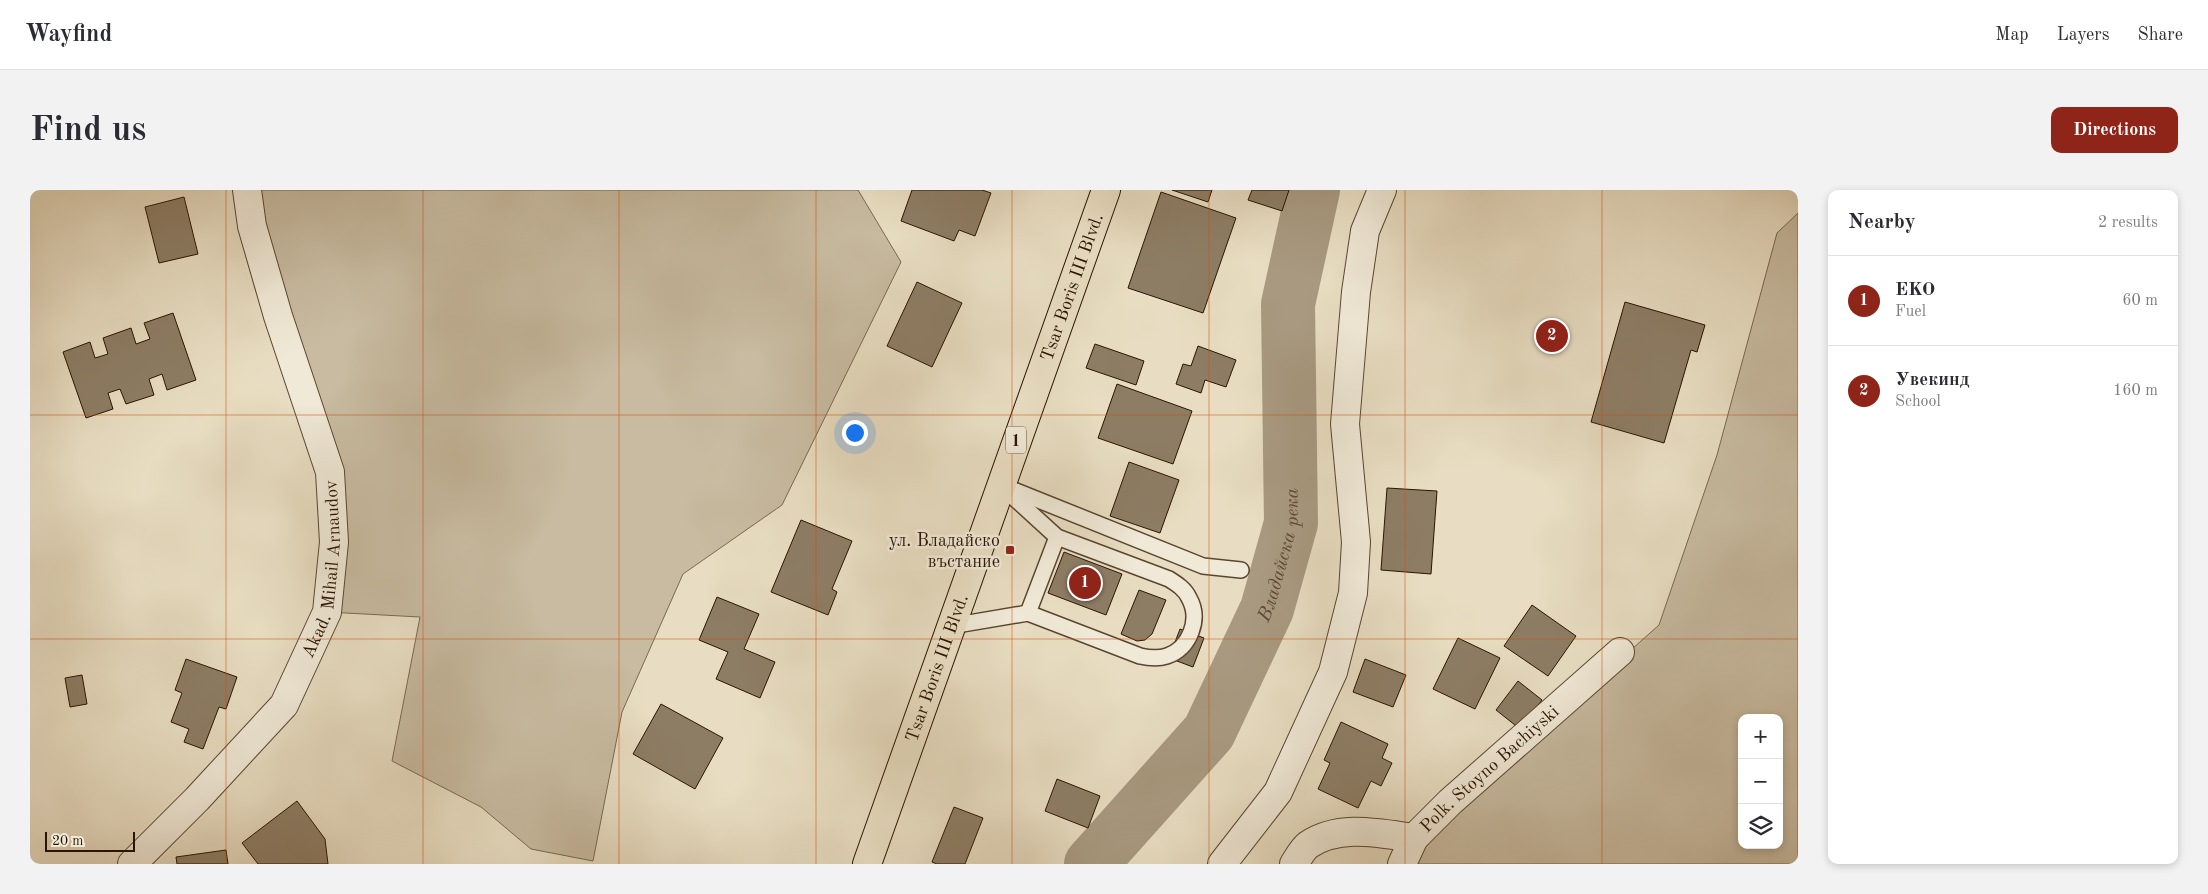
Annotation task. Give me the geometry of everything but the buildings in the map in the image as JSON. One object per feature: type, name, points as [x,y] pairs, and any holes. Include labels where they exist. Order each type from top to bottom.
[{"type":"main road","name":"Tsar Boris III Blvd.","points":[[867,864],[1106,190]]},
{"type":"street","name":"Akad. Mihail Arnaudov","points":[[132,864],[197,799],[284,705],[328,612],[334,542],[330,472],[278,316],[252,226],[247,190]]},
{"type":"street","points":[[1222,864],[1278,792],[1333,672],[1352,593],[1356,542],[1345,424],[1356,292],[1365,231],[1382,190]]},
{"type":"street","name":"Polk. Stoyno Bachiyski","points":[[1294,864],[1306,846],[1329,834],[1363,831],[1414,838],[1457,796],[1620,652]]},
{"type":"street","points":[[1402,864],[1414,838]]},
{"type":"lane","points":[[951,626],[1028,613],[1140,656],[1154,658],[1167,656],[1180,649],[1194,625],[1194,612],[1190,598],[1181,587],[1169,579],[1057,537],[1000,485]]},
{"type":"lane","points":[[1000,485],[1203,566],[1241,570]]},
{"type":"lane","points":[[1028,613],[1057,537]]},
{"type":"shaded area","points":[[247,190],[858,190],[901,262],[782,505],[683,574],[622,712],[593,861],[531,849],[481,807],[392,761],[420,617],[327,612],[334,542]]},
{"type":"shaded area","points":[[1798,213],[1798,864],[1413,864],[1425,833],[1659,625],[1717,455],[1777,233]]},
{"type":"waterway","name":"Владайска река","points":[[1091,864],[1209,732],[1267,609],[1291,523],[1288,304],[1313,190]]},
{"type":"place","name":"Увекинд","points":[[1552,336]]},
{"type":"place","name":"ул. Владайско въстание","points":[[1010,550]]},
{"type":"place","name":"EKO","points":[[1085,583]]}]
